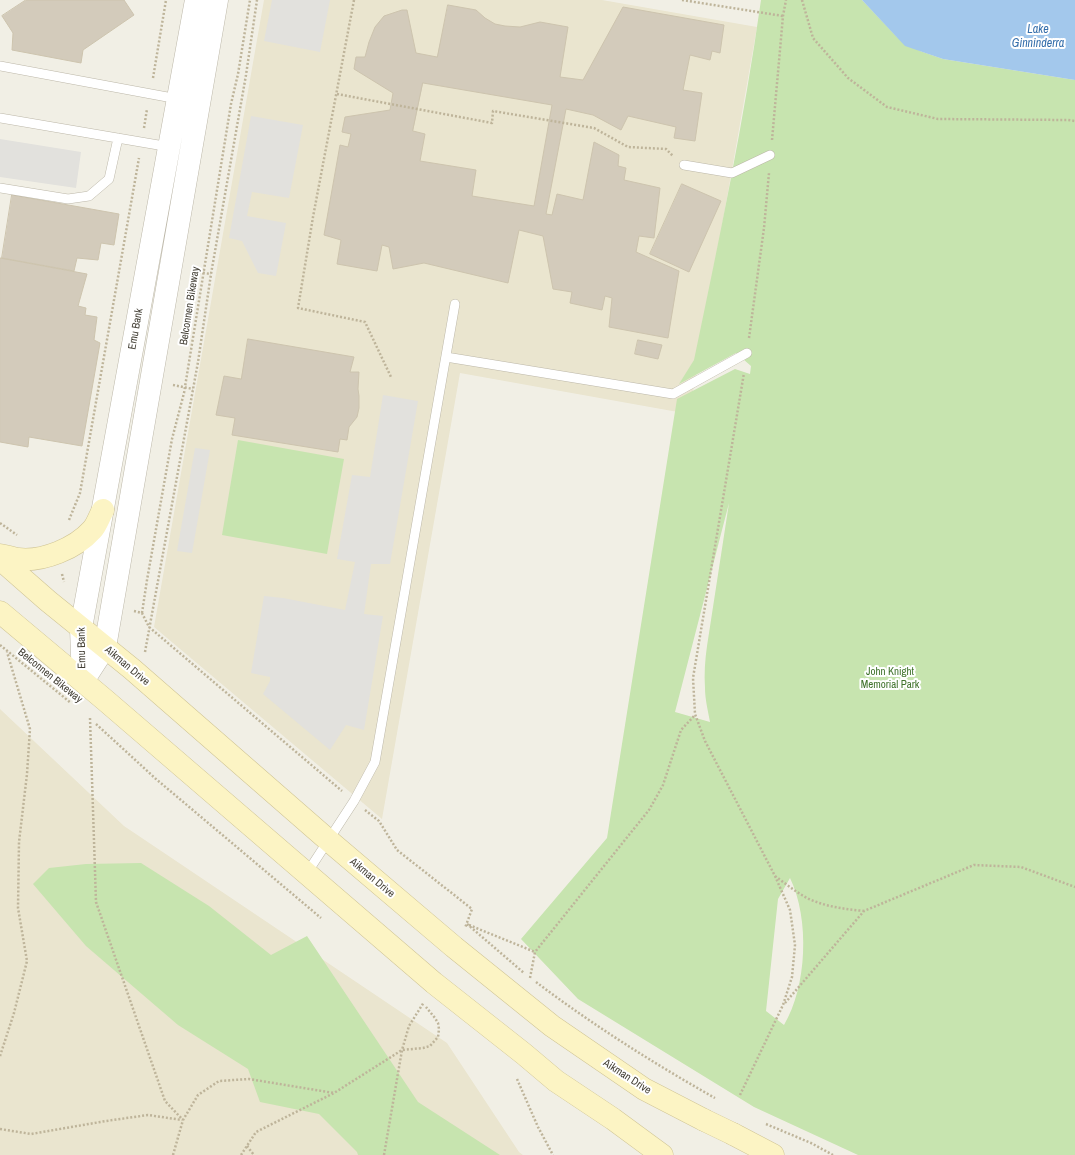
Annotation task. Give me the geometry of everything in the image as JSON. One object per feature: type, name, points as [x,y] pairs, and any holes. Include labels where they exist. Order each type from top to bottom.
[{"type":"main road","points":[[0,555],[20,559],[38,558],[56,554],[68,548],[93,529],[103,510]]},
{"type":"main road","name":"Aikman Drive","points":[[0,559],[48,602],[132,669],[328,840],[454,947],[552,1026],[644,1089],[773,1155]]},
{"type":"main road","points":[[0,612],[434,983],[556,1081],[613,1119],[662,1155]]},
{"type":"street","name":"Emu Bank","points":[[83,682],[105,647],[180,149],[178,99],[196,0]]},
{"type":"street","name":"Emu Bank","points":[[83,682],[81,628],[103,510],[180,149],[217,0]]},
{"type":"lane","points":[[0,66],[178,99]]},
{"type":"lane","points":[[0,118],[180,149]]},
{"type":"lane","points":[[0,188],[68,199],[89,196],[109,179],[118,138]]},
{"type":"lane","points":[[684,165],[732,173],[770,155]]},
{"type":"lane","points":[[307,873],[354,801],[375,762],[455,304]]},
{"type":"lane","points":[[446,357],[672,394],[747,353]]},
{"type":"path","points":[[64,524],[69,520],[80,493],[122,260],[166,0]]},
{"type":"path","name":"Belconnen Bikeway","points":[[142,613],[172,439],[184,388],[250,0]]},
{"type":"path","points":[[145,654],[193,389],[211,274],[246,75],[257,0]]},
{"type":"path","points":[[354,0],[313,217],[298,308],[365,322],[391,377]]},
{"type":"path","points":[[682,0],[783,16]]},
{"type":"path","points":[[740,1094],[783,1005],[792,976],[795,945],[790,910],[775,876],[705,741],[695,714],[692,678],[747,353],[764,228],[783,16],[786,0]]},
{"type":"path","points":[[802,0],[813,38],[848,78],[887,107],[938,119],[1075,121]]},
{"type":"path","points":[[337,94],[492,123],[493,111],[594,128],[628,147],[666,149],[684,165]]},
{"type":"path","points":[[169,384],[193,389]]},
{"type":"path","points":[[0,523],[18,536]]},
{"type":"path","points":[[132,610],[142,613],[149,627],[379,821],[397,850],[472,909],[467,924]]},
{"type":"path","name":"Belconnen Bikeway","points":[[0,646],[72,704]]},
{"type":"path","points":[[0,1056],[14,1013],[27,961],[18,900],[19,842],[27,774],[30,729],[7,652]]},
{"type":"path","points":[[530,978],[535,952],[649,810],[663,785],[681,730],[695,714]]},
{"type":"path","points":[[183,1120],[165,1101],[96,902],[90,718],[156,779],[323,919]]},
{"type":"path","points":[[783,1005],[864,911],[974,865],[1021,867],[1075,887]]},
{"type":"path","points":[[775,876],[809,898],[843,909],[864,911]]},
{"type":"path","points":[[467,924],[535,952]]},
{"type":"path","points":[[467,924],[530,978],[563,1002],[674,1075],[716,1099]]},
{"type":"path","points":[[241,1155],[256,1132],[334,1093],[402,1050],[428,1047],[433,1044],[438,1037],[438,1023],[423,1003],[409,1026],[402,1050],[384,1155]]},
{"type":"path","points":[[515,1075],[538,1127],[553,1155]]},
{"type":"path","points":[[173,1155],[183,1120],[198,1095],[219,1081],[249,1079],[334,1093]]},
{"type":"path","points":[[0,1129],[31,1134],[148,1115],[183,1120]]},
{"type":"path","points":[[763,1123],[811,1143],[833,1155]]},
{"type":"path","points":[[247,1146],[254,1155]]},
{"type":"shaded area","points":[[264,0],[602,0],[757,27],[689,414],[460,373],[382,819],[154,627]]},
{"type":"shaded area","points":[[272,0],[330,0],[320,52],[264,41]]},
{"type":"shaded area","points":[[251,116],[303,125],[289,198],[252,192],[247,216],[286,223],[276,276],[258,273],[242,241],[229,238]]},
{"type":"shaded area","points":[[0,139],[81,152],[76,188],[0,177]]},
{"type":"shaded area","points":[[383,395],[418,401],[390,564],[371,564],[364,614],[383,616],[364,730],[346,725],[330,750],[263,694],[270,681],[270,677],[251,673],[264,596],[283,598],[345,610],[355,562],[337,559],[352,475],[370,477]]},
{"type":"shaded area","points":[[195,448],[210,450],[192,553],[177,551]]},
{"type":"shaded area","points":[[0,709],[124,826],[447,1043],[519,1152],[523,1155],[0,1155]]},
{"type":"green space","name":"John Knight Memorial Park","points":[[761,0],[862,0],[897,37],[920,51],[943,59],[1075,80],[1075,1155],[858,1155],[754,1107],[578,999],[521,939],[607,838],[677,399],[735,369],[750,374],[751,366],[736,353],[679,384],[694,360],[713,270]],"holes":[[[729,503],[705,662],[705,692],[710,722],[675,712]],[[790,878],[801,913],[803,953],[797,992],[792,1009],[784,1025],[766,1011],[778,899]]]},
{"type":"green space","points":[[238,440],[344,459],[327,554],[222,535]]},
{"type":"green space","points":[[141,863],[209,906],[271,955],[307,936],[418,1102],[500,1155],[358,1155],[357,1152],[319,1114],[260,1102],[248,1069],[178,1025],[86,946],[33,884],[49,868],[86,864]]},
{"type":"water","name":"Lake Ginninderra","points":[[862,0],[1075,0],[1075,80],[943,59],[905,46]]},
{"type":"building","points":[[26,0],[124,0],[134,15],[83,50],[81,63],[12,50],[13,33],[2,16]]},
{"type":"building","points":[[448,5],[476,10],[495,24],[505,26],[520,27],[540,22],[568,27],[560,77],[583,80],[623,7],[724,25],[720,53],[712,51],[710,60],[690,55],[683,90],[702,93],[695,141],[674,138],[676,127],[628,116],[621,130],[593,115],[566,109],[546,214],[552,215],[557,194],[583,200],[594,142],[619,155],[618,166],[626,168],[624,180],[660,188],[654,238],[639,236],[636,252],[679,271],[668,338],[609,327],[612,298],[605,296],[602,310],[570,303],[572,292],[553,289],[543,236],[519,230],[508,283],[424,263],[393,269],[389,247],[382,245],[377,271],[337,264],[341,240],[324,235],[340,145],[348,147],[351,134],[342,132],[345,117],[390,110],[393,93],[354,69],[356,57],[365,57],[375,27],[384,16],[402,10],[407,10],[416,53],[437,57]],"holes":[[[423,83],[552,105],[534,206],[472,196],[476,170],[420,161],[425,134],[413,131]]]},
{"type":"building","points":[[682,184],[721,201],[689,272],[650,254]]},
{"type":"building","points":[[12,195],[119,214],[114,245],[101,243],[98,260],[77,258],[74,271],[2,258]]},
{"type":"building","points":[[0,258],[87,274],[78,306],[86,308],[85,315],[97,317],[94,340],[100,343],[82,446],[29,437],[28,447],[0,442]]},
{"type":"building","points":[[248,339],[354,357],[350,372],[359,372],[359,408],[357,417],[349,427],[347,440],[340,439],[338,452],[232,435],[235,418],[216,415],[224,376],[241,379]]},
{"type":"building","points":[[638,340],[662,345],[658,359],[635,354]]}]
